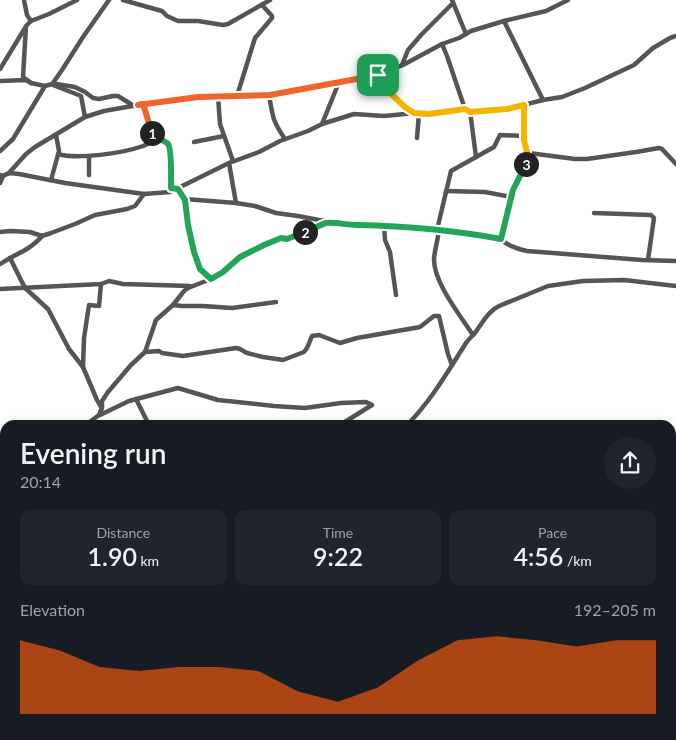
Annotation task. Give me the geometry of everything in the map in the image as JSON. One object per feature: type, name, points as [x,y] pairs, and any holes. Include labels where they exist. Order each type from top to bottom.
[{"type":"street","points":[[24,0],[27,15],[31,21]]},
{"type":"street","points":[[0,69],[31,21],[77,0]]},
{"type":"street","points":[[53,84],[108,0]]},
{"type":"street","points":[[122,0],[162,11],[166,16],[178,21],[198,21],[223,25],[270,0]]},
{"type":"street","points":[[0,81],[26,80],[30,83],[46,86],[56,84],[75,87],[93,98],[118,96],[136,105],[198,97],[270,95],[378,75],[472,31],[546,11],[568,0]]},
{"type":"street","points":[[402,65],[408,50],[453,2],[466,34]]},
{"type":"street","points":[[238,96],[254,38],[272,18],[262,5]]},
{"type":"street","points":[[504,21],[543,100]]},
{"type":"street","points":[[26,26],[23,77],[30,83]]},
{"type":"street","points":[[0,183],[2,175],[10,173],[144,194],[170,192],[231,162],[259,152],[285,139],[354,114],[384,116],[507,109],[562,97],[634,65],[648,51],[663,41],[676,36]]},
{"type":"street","points":[[442,44],[467,110],[476,157]]},
{"type":"street","points":[[378,75],[386,89],[405,107],[417,113]]},
{"type":"street","points":[[322,124],[339,82]]},
{"type":"street","points":[[53,84],[56,87],[81,96],[84,117]]},
{"type":"street","points":[[0,151],[13,139],[46,86]]},
{"type":"street","points":[[270,95],[274,122],[285,139]]},
{"type":"street","points":[[218,96],[220,124],[231,162],[236,203]]},
{"type":"street","points":[[10,173],[26,154],[84,117],[142,104],[144,107],[153,136],[153,140],[145,146],[89,156],[65,156],[58,154]]},
{"type":"street","points":[[501,239],[511,197],[516,182],[525,166],[527,152],[524,144],[524,105]]},
{"type":"street","points":[[416,138],[417,113]]},
{"type":"street","points":[[51,180],[59,151],[56,135],[52,136]]},
{"type":"street","points":[[474,335],[441,285],[434,258],[451,171],[494,147],[500,135],[524,136]]},
{"type":"street","points":[[153,136],[167,142],[169,146],[171,188],[178,189],[185,200],[194,252],[200,269],[211,279]]},
{"type":"street","points":[[194,142],[224,136]]},
{"type":"street","points":[[527,152],[587,159],[659,148],[676,164]]},
{"type":"street","points":[[89,156],[89,175]]},
{"type":"street","points":[[446,191],[485,192],[511,197]]},
{"type":"street","points":[[0,264],[37,242],[42,236],[96,215],[127,209],[134,206],[144,194]]},
{"type":"street","points":[[185,200],[236,203],[255,206],[276,213],[356,226],[384,226],[478,235],[501,239],[509,245],[527,251],[676,261]]},
{"type":"street","points":[[594,213],[652,214],[654,218],[648,260]]},
{"type":"street","points":[[99,415],[102,402],[108,392],[145,352],[156,320],[184,291],[211,279],[223,272],[240,257],[270,242],[281,238],[287,239],[331,223]]},
{"type":"street","points":[[384,226],[396,295]]},
{"type":"street","points":[[0,232],[30,232],[42,236]]},
{"type":"street","points":[[10,258],[25,288],[48,309],[69,349],[82,367],[102,408]]},
{"type":"street","points":[[412,420],[425,406],[466,343],[474,335],[491,310],[548,286],[583,281],[624,280],[676,286]]},
{"type":"street","points":[[0,290],[100,284],[108,281],[123,284],[194,286]]},
{"type":"street","points":[[82,367],[89,305],[99,306],[100,284]]},
{"type":"street","points":[[172,305],[232,308],[276,302]]},
{"type":"street","points":[[145,352],[158,351],[162,354],[184,356],[236,348],[247,353],[283,360],[304,352],[312,336],[319,336],[340,343],[357,338],[420,327],[434,316],[439,316],[452,365]]},
{"type":"street","points":[[92,420],[124,403],[178,388],[218,400],[274,406],[305,408],[366,402],[372,405],[349,420]]},
{"type":"street","points":[[136,399],[146,420]]},
{"type":"route","points":[[378,75],[270,95],[198,97],[170,100],[138,105],[142,104],[144,107],[153,136],[167,142],[169,146],[171,188],[178,189],[185,200],[194,252],[200,269],[211,279],[223,272],[240,257],[270,242],[281,238],[287,239],[331,223],[427,229],[501,239],[513,190],[527,159],[524,144],[524,105],[507,109],[470,112],[465,109],[429,114],[414,113],[386,89],[378,75]]}]
